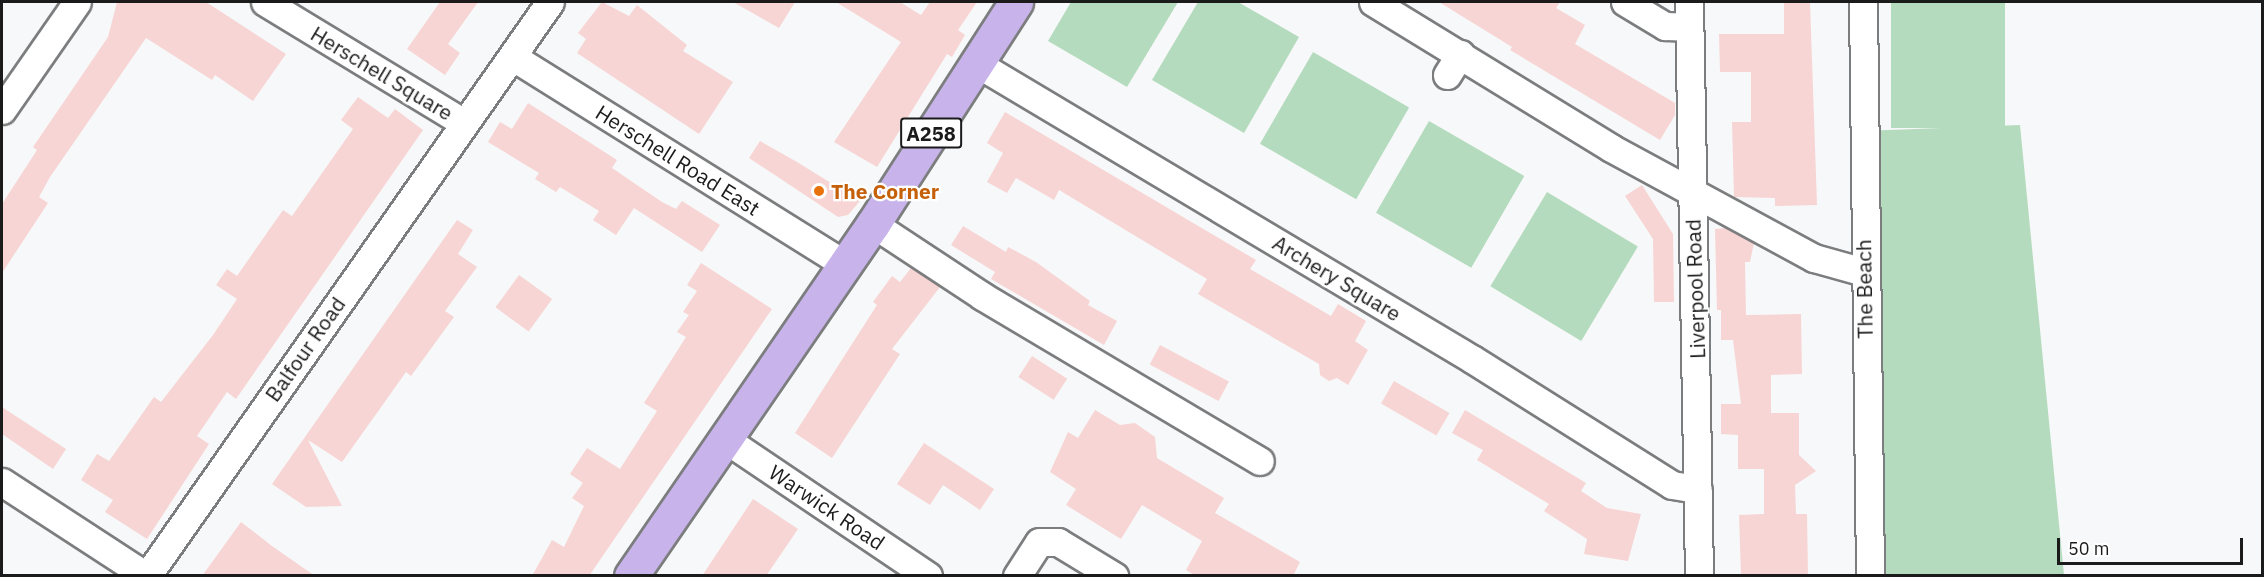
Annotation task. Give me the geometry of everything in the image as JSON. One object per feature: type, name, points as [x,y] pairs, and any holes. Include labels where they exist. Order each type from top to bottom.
[{"type":"main road","name":"A258","points":[[631,576],[843,263],[873,224],[1016,2]]},
{"type":"street","points":[[2,110],[77,2]]},
{"type":"street","name":"Herschell Square","points":[[265,2],[464,123],[550,2]]},
{"type":"street","points":[[1373,2],[1453,64],[1692,188],[1814,258],[1864,272]]},
{"type":"street","points":[[1625,2],[1665,26],[1689,14]]},
{"type":"street","name":"The Beach","points":[[1863,2],[1864,272],[1870,576]]},
{"type":"street","name":"Liverpool Road","points":[[1689,14],[1699,576]]},
{"type":"street","name":"Herschell Road East","points":[[513,57],[843,263]]},
{"type":"street","name":"Archery Square","points":[[976,63],[1478,349],[1671,485],[1698,489]]},
{"type":"street","name":"Balfour Road","points":[[146,576],[464,123]]},
{"type":"street","points":[[873,224],[982,296],[1260,461]]},
{"type":"street","name":"Warwick Road","points":[[725,439],[928,576]]},
{"type":"street","points":[[2,482],[146,576]]},
{"type":"street","points":[[1017,576],[1039,542],[1058,542],[1114,576]]},
{"type":"green space","points":[[1071,2],[1178,2],[1127,87],[1048,41]]},
{"type":"green space","points":[[1198,2],[1238,2],[1299,37],[1244,133],[1152,80]]},
{"type":"green space","points":[[1891,2],[2005,2],[2005,128],[1891,128]]},
{"type":"green space","points":[[1313,52],[1409,108],[1356,199],[1260,144]]},
{"type":"green space","points":[[1429,121],[1524,176],[1471,268],[1376,213]]},
{"type":"green space","points":[[2020,125],[2064,575],[1870,575],[1862,131]]},
{"type":"green space","points":[[1547,192],[1638,247],[1581,341],[1490,286]]},
{"type":"building","points":[[117,2],[206,2],[286,54],[253,101],[215,75],[212,80],[146,38],[50,177],[39,197],[48,203],[2,273],[2,204],[37,150],[33,147],[108,37]]},
{"type":"building","points":[[440,2],[478,2],[448,44],[460,53],[445,75],[407,49]]},
{"type":"building","points":[[602,2],[629,16],[637,5],[687,45],[683,51],[733,82],[699,134],[577,53],[586,39],[578,33]]},
{"type":"building","points":[[733,2],[795,2],[779,28]]},
{"type":"building","points":[[836,2],[900,2],[921,15],[930,2],[977,2],[958,30],[965,35],[952,57],[947,54],[877,167],[834,142],[901,42]]},
{"type":"building","points":[[1439,2],[1560,2],[1556,8],[1585,25],[1575,44],[1675,103],[1675,115],[1660,140],[1510,50],[1512,47]]},
{"type":"building","points":[[1784,2],[1810,2],[1817,205],[1775,206],[1775,198],[1734,197],[1732,122],[1751,122],[1751,72],[1720,72],[1719,34],[1784,34]]},
{"type":"building","points":[[358,97],[388,118],[395,109],[423,130],[236,399],[227,392],[197,436],[209,444],[147,539],[105,512],[113,500],[81,480],[97,454],[109,461],[154,397],[161,402],[213,335],[237,299],[216,285],[227,269],[237,276],[283,210],[292,216],[353,129],[341,120]]},
{"type":"building","points":[[528,103],[617,160],[612,168],[662,202],[676,209],[682,201],[720,225],[702,252],[634,208],[616,235],[593,220],[599,211],[560,187],[556,192],[535,179],[539,173],[488,142],[500,122],[512,129]]},
{"type":"building","points":[[1005,112],[1256,260],[1250,269],[1331,316],[1338,304],[1366,321],[1355,341],[1368,350],[1348,385],[1337,378],[1329,381],[1320,375],[1319,364],[1198,294],[1207,279],[1059,190],[1054,200],[1016,178],[1007,193],[987,182],[1003,153],[987,143]]},
{"type":"building","name":"The Corner","points":[[760,141],[860,201],[848,215],[838,217],[749,158]]},
{"type":"building","points":[[1642,185],[1673,234],[1674,302],[1654,302],[1653,239],[1625,196]]},
{"type":"building","points":[[457,220],[473,230],[458,254],[477,267],[445,311],[454,317],[411,376],[406,372],[342,462],[308,440],[342,506],[306,507],[272,484]]},
{"type":"building","points":[[963,226],[1006,252],[1008,247],[1036,262],[1090,301],[1088,305],[1117,321],[1104,345],[991,279],[995,272],[951,245]]},
{"type":"building","points":[[1726,228],[1754,243],[1750,262],[1745,262],[1746,315],[1801,314],[1802,374],[1771,375],[1771,413],[1799,413],[1799,455],[1816,471],[1795,485],[1796,514],[1807,514],[1808,576],[1741,576],[1739,515],[1764,514],[1764,469],[1738,469],[1738,435],[1721,434],[1721,404],[1741,404],[1733,340],[1721,340],[1721,310],[1717,310],[1715,229]]},
{"type":"building","points":[[701,263],[772,309],[589,576],[532,576],[552,540],[564,547],[584,506],[572,498],[583,483],[570,474],[587,448],[620,469],[657,411],[644,403],[686,337],[677,332],[689,315],[683,312],[697,291],[687,285]]},
{"type":"building","points":[[911,268],[940,287],[892,349],[900,354],[832,458],[795,433],[877,305],[873,302],[892,276],[900,282]]},
{"type":"building","points":[[519,275],[552,299],[529,331],[495,307]]},
{"type":"building","points":[[1160,345],[1229,382],[1219,401],[1150,364]]},
{"type":"building","points":[[1032,356],[1067,379],[1054,400],[1018,377]]},
{"type":"building","points":[[1394,381],[1449,413],[1436,436],[1381,404]]},
{"type":"building","points":[[2,407],[66,449],[53,469],[2,434]]},
{"type":"building","points":[[1095,410],[1120,425],[1135,423],[1155,437],[1157,458],[1224,498],[1215,513],[1300,562],[1293,576],[1196,576],[1186,570],[1202,541],[1142,505],[1121,539],[1066,505],[1076,489],[1050,472],[1068,432],[1078,438]]},
{"type":"building","points":[[1465,410],[1586,483],[1581,491],[1607,508],[1641,514],[1628,561],[1584,554],[1587,539],[1544,511],[1549,504],[1477,460],[1483,450],[1452,433]]},
{"type":"building","points":[[924,443],[994,489],[980,510],[943,485],[930,505],[897,484]]},
{"type":"building","points":[[753,499],[798,529],[766,576],[702,576]]},
{"type":"building","points":[[241,522],[272,546],[315,576],[202,576]]},
{"type":"place","name":"The Corner","points":[[819,191]]}]
